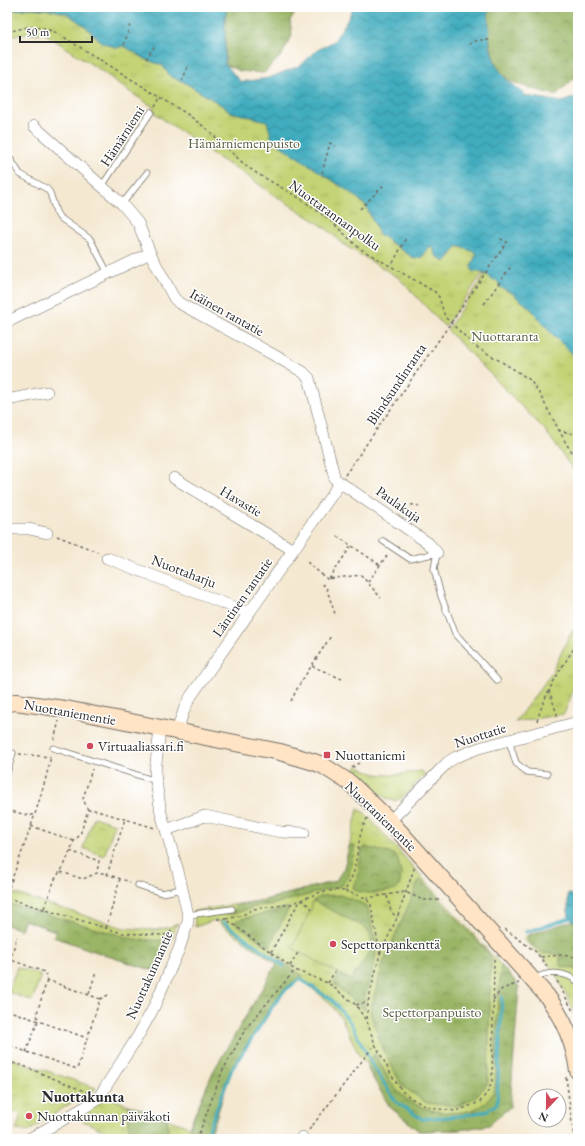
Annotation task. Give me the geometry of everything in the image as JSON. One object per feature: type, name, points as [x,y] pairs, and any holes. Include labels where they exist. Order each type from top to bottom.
[{"type":"main road","name":"Nuottaniementie","points":[[7,703],[16,702],[71,710],[280,752],[314,762],[350,783],[390,821],[526,981],[548,996],[575,1040],[576,1055],[572,1072]]},
{"type":"street","name":"Itäinen rantatie","points":[[34,126],[122,204],[138,223],[150,253],[174,298],[179,303],[290,364],[303,372],[309,378],[335,479],[340,483]]},
{"type":"street","points":[[7,322],[150,253]]},
{"type":"street","points":[[7,400],[47,392]]},
{"type":"street","name":"Havastie","points":[[174,478],[293,550]]},
{"type":"street","name":"Läntinen rantatie","points":[[177,731],[185,707],[192,696],[340,483]]},
{"type":"street","name":"Paulakuja","points":[[340,483],[428,542],[437,553]]},
{"type":"street","points":[[7,529],[29,529],[47,533]]},
{"type":"street","name":"Nuottaharju","points":[[107,558],[249,613]]},
{"type":"street","name":"Nuottatie","points":[[390,821],[448,762],[464,754],[578,722]]},
{"type":"street","points":[[160,729],[154,772],[161,814],[182,890],[188,918]]},
{"type":"street","points":[[166,829],[204,816],[281,832],[304,833]]},
{"type":"street","name":"Nuottakunnantie","points":[[30,1139],[94,1102],[99,1097],[138,1036],[153,1009],[179,949],[188,918]]},
{"type":"lane","name":"Hämärniemi","points":[[102,186],[152,112]]},
{"type":"lane","points":[[7,158],[11,160],[20,174],[47,189],[50,193],[56,212],[60,217],[90,239],[108,273]]},
{"type":"lane","points":[[122,204],[147,173]]},
{"type":"lane","points":[[383,541],[410,559],[437,553],[434,569],[441,596],[455,633],[498,680]]},
{"type":"lane","points":[[509,741],[516,762],[527,772],[547,774]]},
{"type":"lane","points":[[53,748],[156,781]]},
{"type":"lane","points":[[7,773],[14,753]]},
{"type":"lane","points":[[138,885],[162,893],[182,890]]},
{"type":"lane","points":[[188,918],[232,909]]},
{"type":"lane","points":[[526,981],[541,975],[552,973],[564,974],[578,982]]},
{"type":"path","points":[[9,7],[10,12]]},
{"type":"path","points":[[124,46],[130,26]]},
{"type":"path","name":"Nuottarannanpolku","points":[[7,32],[28,27],[43,28],[57,33],[187,114],[207,129],[246,166],[301,199],[325,217],[359,248],[435,292],[439,297],[445,317],[475,346],[530,380],[539,393],[558,430],[578,460]]},
{"type":"path","points":[[469,44],[478,40],[490,40]]},
{"type":"path","points":[[146,59],[156,44]]},
{"type":"path","points":[[182,81],[189,64]]},
{"type":"path","name":"Hämärniemi","points":[[152,112],[161,98]]},
{"type":"path","points":[[322,173],[330,143],[335,146]]},
{"type":"path","points":[[360,209],[385,184]]},
{"type":"path","points":[[393,263],[406,238]]},
{"type":"path","name":"Blindsundinranta","points":[[340,483],[506,242],[499,238]]},
{"type":"path","points":[[484,304],[512,265]]},
{"type":"path","points":[[558,430],[578,435]]},
{"type":"path","points":[[405,504],[421,506]]},
{"type":"path","points":[[47,533],[99,552],[107,558]]},
{"type":"path","points":[[337,536],[380,566]]},
{"type":"path","points":[[328,579],[351,546]]},
{"type":"path","points":[[368,582],[393,548]]},
{"type":"path","points":[[308,562],[328,579],[361,575],[381,598]]},
{"type":"path","points":[[322,584],[326,587],[335,614]]},
{"type":"path","points":[[290,701],[331,636]]},
{"type":"path","points":[[534,734],[541,707],[549,690],[578,642]]},
{"type":"path","points":[[312,666],[342,679]]},
{"type":"path","points":[[549,690],[559,721]]},
{"type":"path","points":[[7,893],[31,826],[46,777],[59,721]]},
{"type":"path","points":[[14,753],[51,757]]},
{"type":"path","points":[[44,908],[50,888],[61,872],[74,841],[80,835],[88,810],[82,798],[94,761]]},
{"type":"path","points":[[350,769],[360,762]]},
{"type":"path","points":[[7,810],[27,815],[34,814]]},
{"type":"path","points":[[88,810],[94,810],[157,828],[166,829]]},
{"type":"path","points":[[345,891],[353,872],[365,822],[370,814]]},
{"type":"path","points":[[107,875],[125,819]]},
{"type":"path","points":[[31,826],[74,841]]},
{"type":"path","points":[[70,851],[99,861],[96,873]]},
{"type":"path","points":[[367,1022],[368,1002],[380,954],[397,918],[415,865]]},
{"type":"path","points":[[61,872],[83,879],[96,873],[138,885]]},
{"type":"path","points":[[7,879],[12,880]]},
{"type":"path","points":[[106,928],[120,879]]},
{"type":"path","points":[[215,919],[226,919],[241,916],[253,909],[291,904],[318,893],[335,890],[345,891],[366,898],[406,892],[423,900],[446,900]]},
{"type":"path","points":[[387,896],[391,911],[397,918]]},
{"type":"path","points":[[7,898],[44,908],[122,933],[165,935],[170,933],[188,918]]},
{"type":"path","points":[[366,898],[371,905],[380,954]]},
{"type":"path","points":[[301,900],[312,909]]},
{"type":"path","points":[[271,952],[301,900]]},
{"type":"path","points":[[226,919],[295,970],[328,983],[356,1005],[367,1022],[375,1044],[402,1092],[423,1104],[440,1109],[456,1111],[469,1107],[480,1102],[489,1090],[492,1081],[494,960],[496,956]]},
{"type":"path","points":[[7,972],[11,960],[11,954],[17,938]]},
{"type":"path","points":[[290,966],[300,951]]},
{"type":"path","points":[[541,957],[561,955],[578,957]]},
{"type":"path","points":[[7,961],[11,960],[44,972],[47,980],[36,1013],[38,1021],[26,1052]]},
{"type":"path","points":[[197,1139],[222,1072],[246,1028],[295,970]]},
{"type":"path","points":[[328,983],[335,971]]},
{"type":"path","points":[[89,994],[96,972]]},
{"type":"path","points":[[47,980],[100,999],[108,996]]},
{"type":"path","points":[[493,1000],[502,989],[526,981]]},
{"type":"path","points":[[7,1045],[77,1069],[100,999]]},
{"type":"path","points":[[356,1005],[368,1002]]},
{"type":"path","points":[[7,1010],[87,1038]]},
{"type":"path","points":[[302,1138],[375,1044]]},
{"type":"path","points":[[7,1062],[21,1066],[99,1097]]},
{"type":"path","points":[[572,1072],[574,1139]]},
{"type":"green space","points":[[227,7],[300,7],[290,20],[292,36],[281,56],[264,73],[240,71],[225,64],[225,18]]},
{"type":"green space","points":[[488,7],[578,7],[578,67],[575,77],[556,95],[522,86],[506,78],[495,63],[492,54],[489,36]]},
{"type":"green space","name":"Hämärniemenpuisto","points":[[31,8],[66,13],[85,26],[97,39],[124,45],[147,60],[162,65],[171,77],[182,81],[231,112],[267,121],[322,173],[354,195],[366,206],[379,234],[415,259],[422,257],[428,247],[458,246],[477,253],[471,266],[497,280],[506,291],[512,293],[531,309],[553,335],[578,359],[578,477],[545,430],[447,330],[484,274],[482,274],[445,327],[399,278],[346,246],[323,226],[271,193],[239,170],[219,159],[155,113],[152,106],[44,33],[14,35],[7,38],[7,11]]},
{"type":"green space","points":[[578,623],[578,678],[564,714],[515,722],[551,674],[571,633]]},
{"type":"green space","points":[[358,766],[381,775],[421,771],[425,774],[403,797],[394,800],[382,796],[370,786],[355,771]]},
{"type":"green space","name":"Sepettorpanpuisto","points":[[358,809],[365,813],[514,980],[489,1125],[458,1130],[419,1131],[390,1107],[370,1073],[366,1063],[360,1057],[342,1019],[328,1001],[300,979],[284,991],[232,1069],[209,1139],[121,1139],[77,1118],[107,1097],[189,1127],[213,1072],[277,964],[215,920],[195,927],[194,911],[265,900],[336,881],[344,868]]},
{"type":"green space","points":[[94,817],[115,824],[104,856],[83,848]]},
{"type":"green space","points":[[350,845],[355,846],[349,875],[341,886],[274,904],[258,906],[236,913],[207,916],[206,914],[234,911],[236,905],[265,900],[336,881],[344,868]]},
{"type":"green space","points":[[365,847],[393,854],[398,859],[401,874],[400,884],[396,890],[368,893],[353,889],[357,879],[362,850]]},
{"type":"green space","points":[[420,879],[491,956],[488,1083],[476,1097],[457,1106],[427,1103],[402,1086],[382,1047],[370,1012],[383,963]]},
{"type":"green space","points":[[7,891],[124,928],[155,930],[170,927],[177,923],[158,972],[54,937],[56,931],[24,920],[21,930],[7,925]]},
{"type":"green space","points":[[340,895],[363,904],[368,910],[376,944],[375,961],[364,1000],[365,1010],[334,984],[339,973],[351,980],[368,932],[362,926],[313,901],[322,896]]},
{"type":"green space","name":"Sepettorpankenttä","points":[[313,901],[362,926],[370,935],[371,944],[368,954],[351,980],[292,948],[311,909]]},
{"type":"green space","points":[[7,903],[133,939],[171,941],[158,972],[54,937],[56,931],[24,920],[21,930],[7,925]]},
{"type":"green space","points":[[289,908],[269,947],[236,924],[237,920]]},
{"type":"green space","points":[[573,921],[578,922],[578,1021],[562,986],[550,966],[534,948],[523,939],[528,935]]},
{"type":"green space","points":[[573,921],[578,922],[578,970],[560,966],[560,954],[543,953],[528,941],[528,935]]},
{"type":"green space","points":[[279,960],[303,976],[284,991],[232,1069],[209,1139],[185,1139],[213,1072]]},
{"type":"green space","points":[[501,965],[519,987],[510,1107],[489,1125],[458,1130],[419,1131],[390,1107],[370,1073],[366,1063],[375,1054],[389,1079],[402,1096],[430,1110],[457,1113],[470,1111],[481,1106],[490,1098],[495,1087],[496,1029]]},
{"type":"green space","points":[[17,967],[41,975],[32,1001],[8,992]]},
{"type":"green space","name":"Nuottakunnan päiväkoti","points":[[7,1057],[96,1088],[89,1096],[72,1102],[29,1131],[16,1130],[21,1114],[7,1110]]},
{"type":"green space","points":[[128,1105],[167,1118],[169,1139],[130,1139]]},
{"type":"water","points":[[7,7],[227,7],[225,18],[225,64],[241,82],[269,78],[301,65],[316,51],[334,41],[347,21],[353,7],[488,7],[490,47],[496,65],[506,79],[527,96],[562,102],[578,96],[578,359],[553,335],[531,309],[512,293],[500,287],[497,280],[492,280],[488,275],[480,272],[473,272],[471,266],[477,253],[458,246],[445,262],[435,255],[433,247],[429,247],[422,257],[415,259],[379,234],[366,206],[354,195],[272,140],[267,121],[231,112],[182,81],[171,77],[162,65],[147,60],[124,46],[116,48],[102,42],[85,26],[66,13],[31,8],[7,11]]},
{"type":"water","points":[[568,894],[578,895],[578,922],[573,921],[569,916]]},
{"type":"waterway","points":[[526,932],[570,918]]},
{"type":"waterway","points":[[223,922],[284,966]]},
{"type":"waterway","points":[[205,1139],[232,1069],[284,991],[300,979],[331,999],[350,1022],[373,1066],[396,1102],[422,1119],[461,1116],[486,1111],[497,1104],[502,997]]},
{"type":"place","name":"Virtuaaliassari.fi","points":[[90,746]]},
{"type":"place","name":"Nuottaniemi","points":[[327,755]]},
{"type":"place","name":"Sepettorpankenttä","points":[[333,944]]},
{"type":"place","name":"Nuottakunnan päiväkoti","points":[[29,1116]]},
{"type":"district","name":"Nuottakunta","points":[[83,1097]]},
{"type":"park label","name":"Nuottaranta","points":[[505,336]]}]
